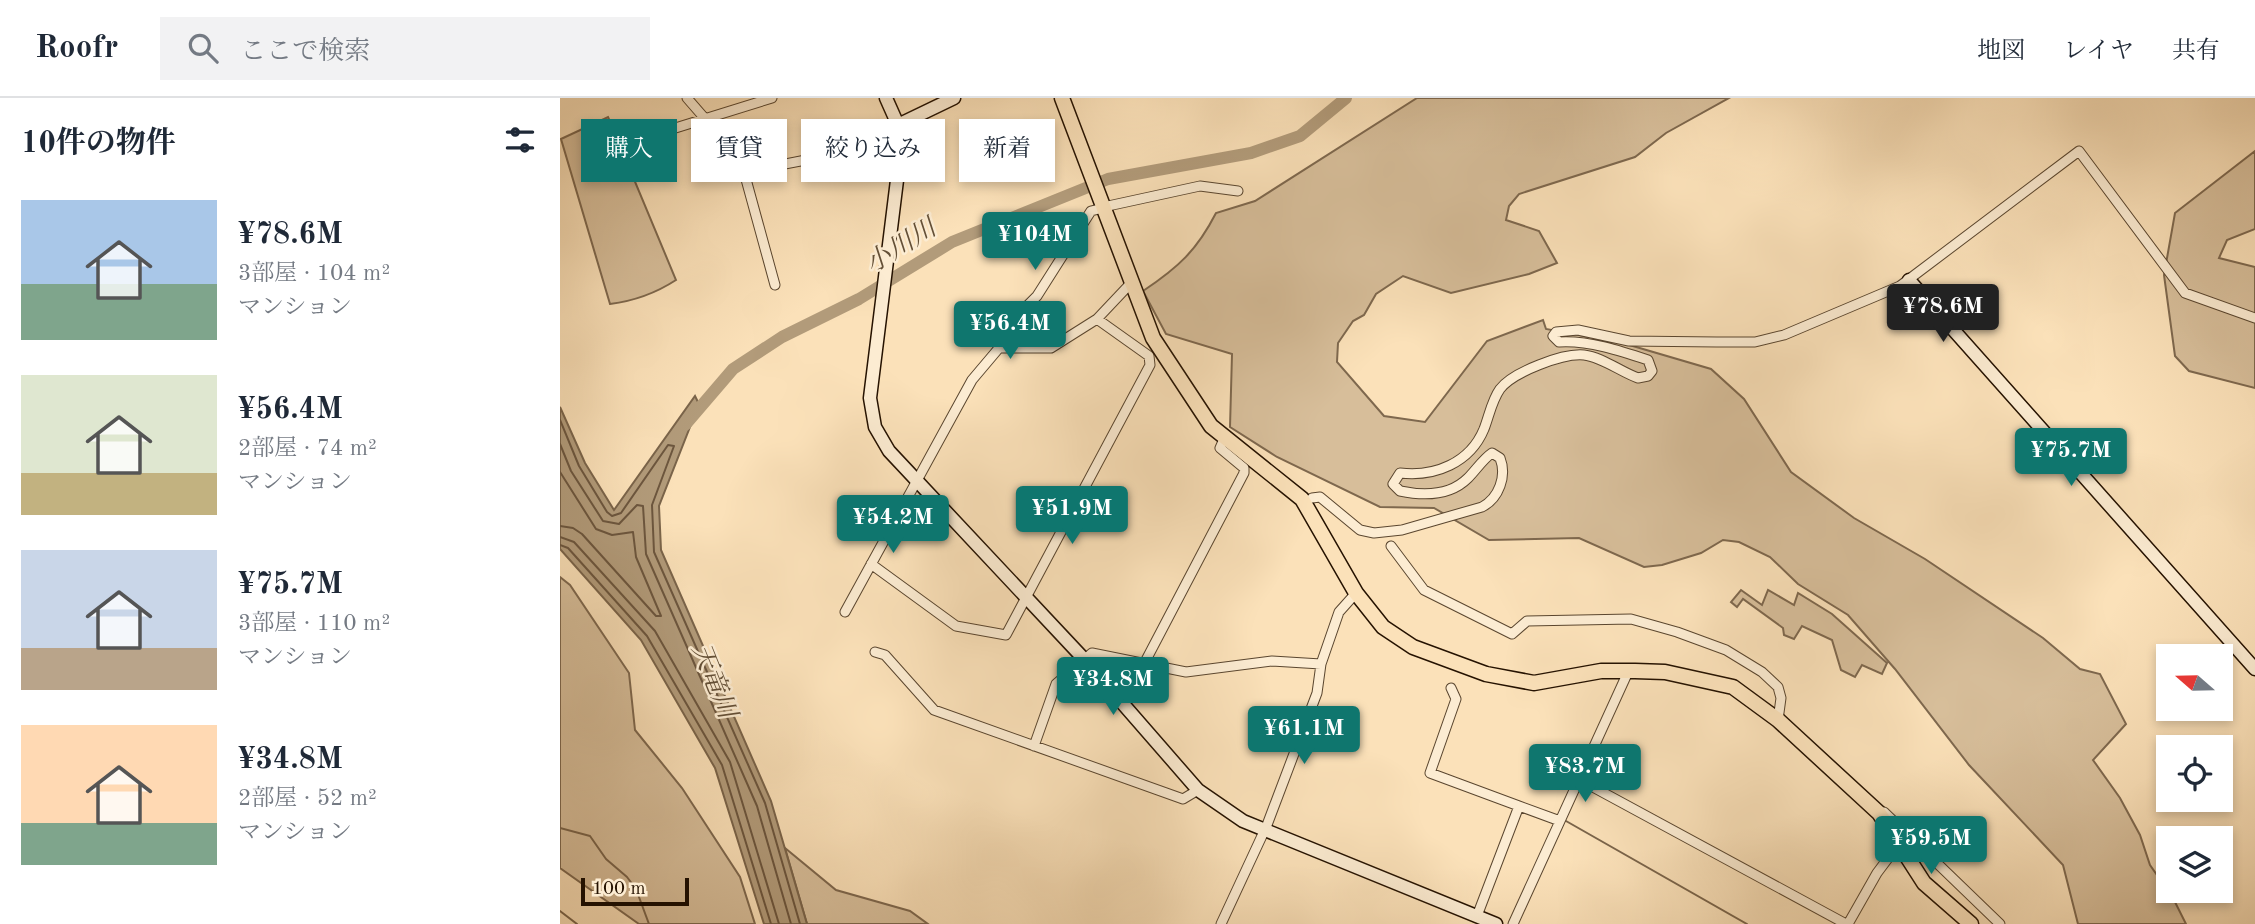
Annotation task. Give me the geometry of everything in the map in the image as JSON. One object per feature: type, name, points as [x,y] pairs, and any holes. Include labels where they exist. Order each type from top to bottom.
[{"type":"main road","points":[[1062,98],[1153,338],[1200,410],[1224,439],[1290,486],[1303,499],[1356,593],[1397,639],[1486,674],[1534,683],[1601,671],[1665,672],[1733,687],[1779,720],[1873,807],[1924,883],[1966,922]]},
{"type":"street","points":[[687,98],[706,119],[748,101],[772,98]]},
{"type":"street","points":[[886,98],[895,119]]},
{"type":"street","points":[[910,119],[954,98]]},
{"type":"street","points":[[1312,498],[1320,497],[1360,530],[1383,534],[1465,513],[1492,501],[1500,487],[1502,464],[1500,458],[1492,453],[1465,481],[1444,492],[1413,494],[1400,491],[1393,484],[1400,473],[1425,474],[1461,460],[1471,452],[1502,385],[1544,362],[1586,355],[1639,379],[1648,376],[1652,371],[1648,360],[1582,343],[1559,342],[1553,336],[1556,332],[1578,330],[1629,341],[1755,342],[1784,335],[1909,280],[2079,151],[2185,293],[2255,318]]},
{"type":"street","points":[[747,182],[775,285]]},
{"type":"street","points":[[897,182],[871,384],[872,411],[881,440],[915,483],[1083,659],[1198,790],[1242,821],[1496,924]]},
{"type":"street","points":[[1008,346],[1023,310],[1037,296],[1091,211],[1200,186],[1238,191]]},
{"type":"street","points":[[1909,280],[2255,669]]},
{"type":"street","points":[[845,612],[972,380],[992,353],[1008,346],[1051,348],[1097,319],[1131,283]]},
{"type":"street","points":[[871,564],[956,626],[1006,635],[1150,365],[1149,356],[1097,319]]},
{"type":"street","points":[[1145,662],[1244,473],[1244,468],[1220,447],[1224,439]]},
{"type":"street","points":[[1391,546],[1424,590],[1512,634],[1527,621],[1631,619],[1726,650],[1750,662],[1778,687],[1781,698],[1779,720]]},
{"type":"street","points":[[1222,924],[1265,830],[1317,693],[1321,664],[1339,612],[1356,593]]},
{"type":"street","points":[[875,652],[885,655],[934,710],[1183,799],[1198,790]]},
{"type":"street","points":[[1034,746],[1056,684],[1092,653],[1186,671],[1272,661],[1321,664]]},
{"type":"street","points":[[1513,924],[1628,672]]},
{"type":"street","points":[[1451,688],[1456,699],[1430,773],[1560,821]]},
{"type":"street","points":[[1580,780],[1847,924],[1877,873],[1898,845]]},
{"type":"street","points":[[1477,916],[1519,806]]},
{"type":"street","points":[[1873,807],[1882,811],[1905,832],[2000,924]]},
{"type":"shaded area","points":[[1417,98],[1729,98],[1666,133],[1635,157],[1519,194],[1509,206],[1506,220],[1539,231],[1557,263],[1529,274],[1451,293],[1403,276],[1376,294],[1364,315],[1353,321],[1338,343],[1337,362],[1384,416],[1425,422],[1487,341],[1543,320],[1546,329],[1626,344],[1711,369],[1744,399],[1791,472],[1854,518],[1925,559],[2043,638],[2080,669],[2100,674],[2126,724],[2093,760],[2120,798],[2140,835],[2150,865],[2156,874],[2156,903],[2176,903],[2186,924],[2078,924],[2063,865],[1969,765],[1895,669],[1848,615],[1798,584],[1770,557],[1739,542],[1723,540],[1701,553],[1662,565],[1644,567],[1579,538],[1489,540],[1434,508],[1380,507],[1277,457],[1230,427],[1232,354],[1166,334],[1143,291],[1186,257],[1216,213],[1255,201]]},
{"type":"shaded area","points":[[581,130],[581,182],[635,182],[676,280],[644,296],[610,304],[561,139]]},
{"type":"shaded area","points":[[2255,151],[2255,229],[2227,240],[2219,258],[2255,267],[2255,388],[2189,371],[2175,356],[2164,275],[2175,213]]},
{"type":"shaded area","points":[[560,577],[570,585],[629,673],[635,730],[682,788],[740,877],[755,924],[639,924],[560,868]]},
{"type":"shaded area","points":[[1741,590],[1762,605],[1768,590],[1794,605],[1798,593],[1832,614],[1887,663],[1882,674],[1862,665],[1855,677],[1841,670],[1832,640],[1802,626],[1794,639],[1784,635],[1783,628],[1743,599],[1737,607],[1731,602]]},
{"type":"shaded area","points":[[785,848],[836,890],[910,911],[928,924],[807,924]]},
{"type":"water","name":"天竜川","points":[[695,396],[699,404],[659,506],[661,550],[771,801],[807,924],[764,924],[715,768],[641,640],[560,549],[560,407],[585,463],[614,510]]},
{"type":"waterway","name":"小川川","points":[[685,425],[733,369],[782,337],[859,299],[952,242],[1108,179],[1251,153],[1300,136],[1346,98]]},
{"type":"waterway","points":[[1566,821],[1747,924]]},
{"type":"waterway","points":[[560,828],[590,836],[606,859],[627,877],[636,889],[649,924]]},
{"type":"waterway","points":[[560,911],[577,924]]}]
